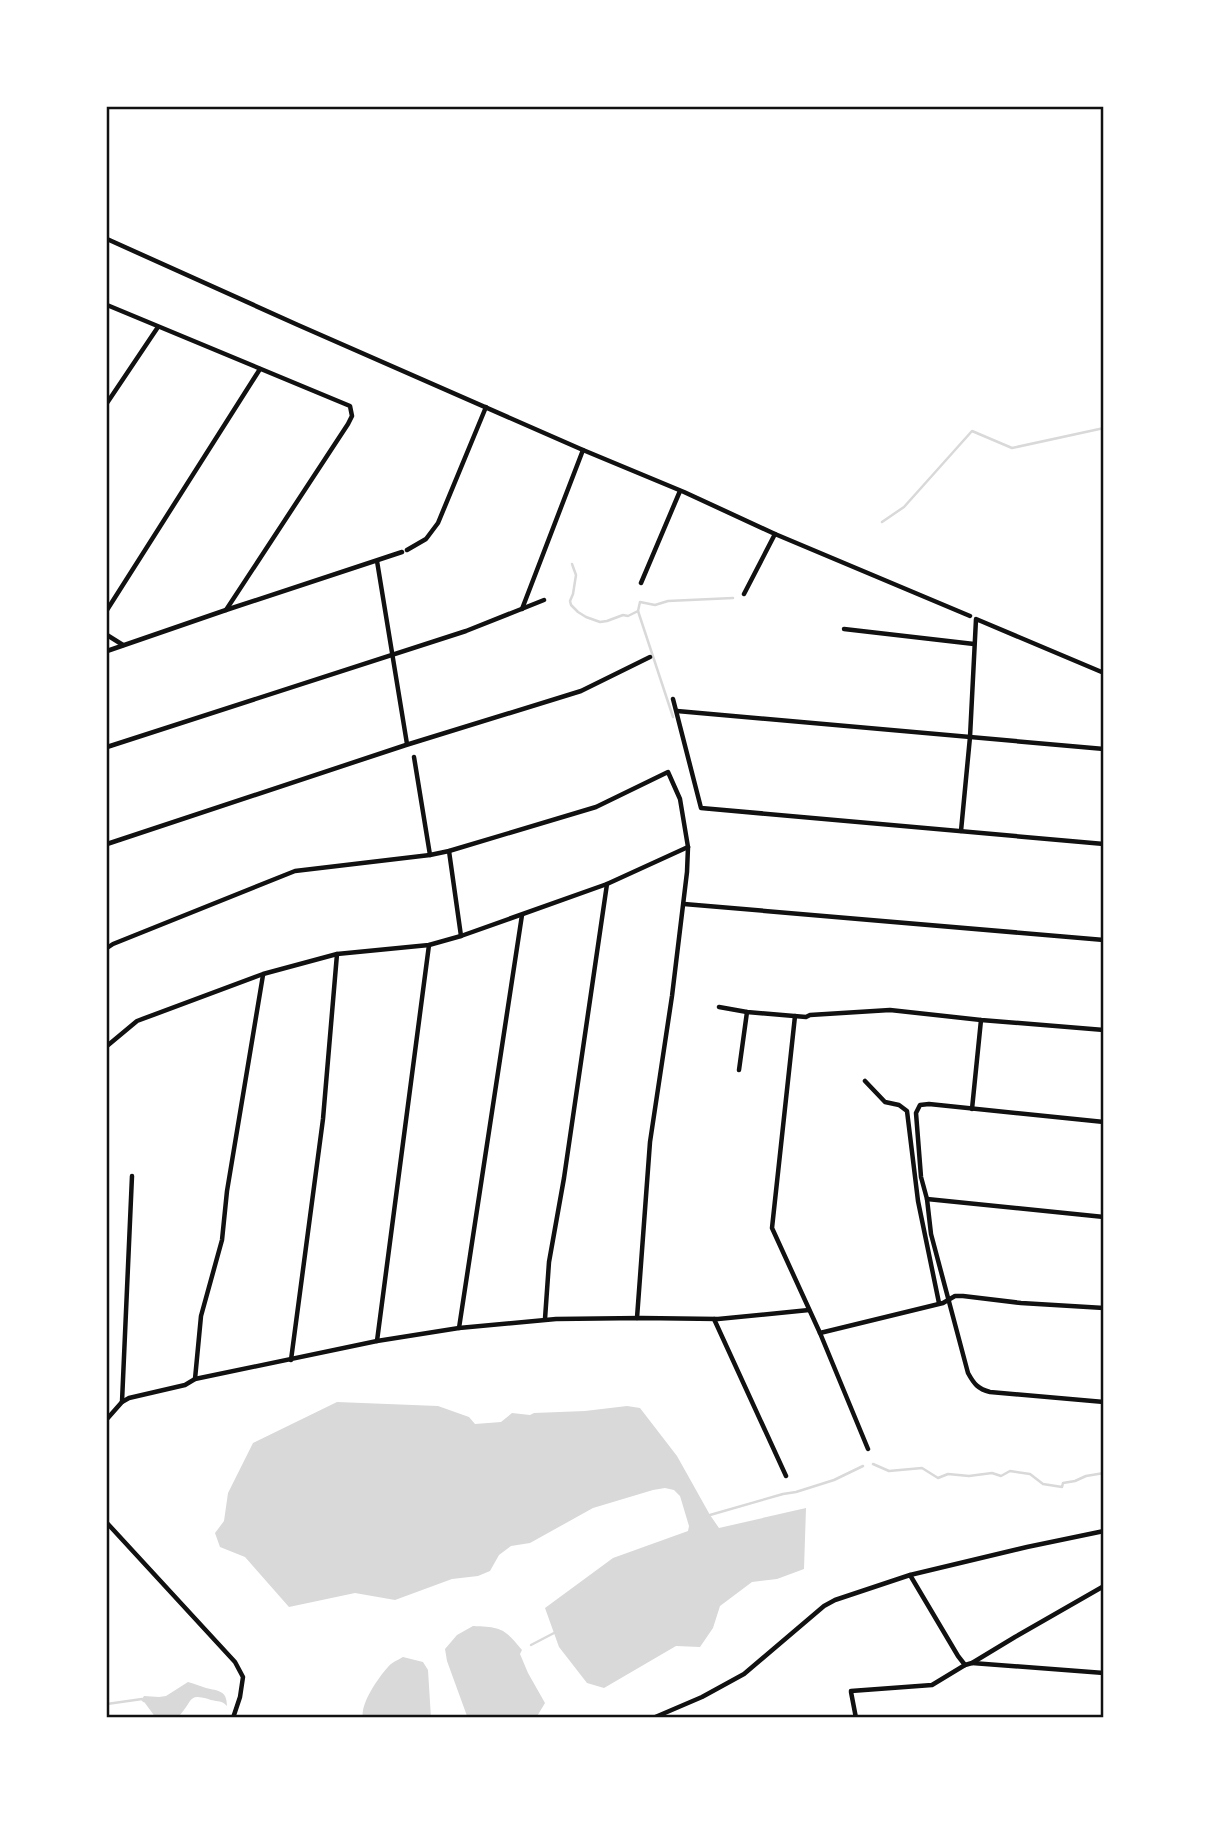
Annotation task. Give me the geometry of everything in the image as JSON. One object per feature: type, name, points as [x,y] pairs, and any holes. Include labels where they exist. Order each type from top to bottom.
[{"type":"street","points":[[107,239],[775,534],[1104,673]]},
{"type":"street","points":[[107,305],[350,406],[352,416],[348,424],[226,610]]},
{"type":"street","points":[[107,403],[158,327]]},
{"type":"street","points":[[107,610],[260,369]]},
{"type":"street","points":[[107,651],[377,561],[405,551],[426,539],[438,523],[486,407]]},
{"type":"street","points":[[522,610],[583,450]]},
{"type":"street","points":[[641,583],[680,491]]},
{"type":"street","points":[[744,594],[775,534]]},
{"type":"street","points":[[377,561],[407,744]]},
{"type":"street","points":[[107,747],[466,631],[544,600]]},
{"type":"street","points":[[961,831],[970,737],[973,617]]},
{"type":"street","points":[[844,629],[974,644]]},
{"type":"street","points":[[107,635],[124,645]]},
{"type":"street","points":[[107,844],[407,744],[581,691],[650,657]]},
{"type":"street","points":[[673,699],[701,808],[1104,844]]},
{"type":"street","points":[[677,711],[1104,749]]},
{"type":"street","points":[[414,757],[430,855]]},
{"type":"street","points":[[107,948],[295,872],[449,851],[596,807],[668,772],[680,799],[688,847],[684,904],[650,1142],[637,1318]]},
{"type":"street","points":[[107,1046],[137,1021],[263,974],[337,954],[429,945],[461,936],[607,884],[688,847]]},
{"type":"street","points":[[449,851],[461,936]]},
{"type":"street","points":[[545,1320],[549,1262],[607,884]]},
{"type":"street","points":[[684,904],[1104,940]]},
{"type":"street","points":[[459,1328],[522,915]]},
{"type":"street","points":[[377,1341],[429,945]]},
{"type":"street","points":[[291,1360],[323,1119],[337,954]]},
{"type":"street","points":[[195,1379],[201,1315],[222,1240],[227,1191],[263,974]]},
{"type":"street","points":[[719,1007],[806,1017],[890,1010],[1104,1030]]},
{"type":"street","points":[[739,1070],[747,1012]]},
{"type":"street","points":[[796,1016],[772,1228],[820,1333],[868,1449]]},
{"type":"street","points":[[972,1109],[981,1020]]},
{"type":"street","points":[[865,1081],[885,1102],[899,1105],[907,1111],[918,1201],[939,1303]]},
{"type":"street","points":[[1104,1122],[929,1104],[920,1105],[916,1114],[919,1164],[933,1245],[972,1382],[981,1390],[990,1392],[1104,1402]]},
{"type":"street","points":[[122,1402],[132,1176]]},
{"type":"street","points":[[927,1199],[1104,1217]]},
{"type":"street","points":[[820,1333],[939,1303],[955,1296],[1104,1308]]},
{"type":"street","points":[[107,1419],[129,1398],[185,1385],[195,1379],[377,1341],[459,1328],[545,1320],[714,1319],[809,1310]]},
{"type":"street","points":[[714,1319],[786,1476]]},
{"type":"street","points":[[107,1523],[235,1662],[243,1677],[233,1718]]},
{"type":"street","points":[[653,1718],[702,1697],[744,1674],[828,1603],[910,1575],[1104,1531]]},
{"type":"street","points":[[910,1575],[965,1665]]},
{"type":"street","points":[[856,1718],[851,1690],[932,1685],[1104,1586]]},
{"type":"street","points":[[972,1663],[1104,1673]]},
{"type":"shaded area","points":[[337,1402],[438,1406],[469,1417],[475,1424],[501,1422],[512,1413],[530,1415],[627,1406],[640,1408],[677,1456],[719,1528],[806,1508],[804,1569],[777,1579],[752,1582],[720,1606],[713,1628],[700,1647],[676,1646],[604,1688],[587,1683],[559,1647],[545,1608],[613,1558],[688,1531],[680,1496],[674,1490],[653,1490],[593,1508],[530,1543],[511,1546],[499,1555],[490,1571],[478,1576],[452,1579],[395,1600],[355,1593],[289,1607],[245,1557],[220,1547],[215,1533],[224,1521],[228,1493],[253,1443]]},
{"type":"shaded area","points":[[473,1626],[501,1630],[522,1650],[520,1654],[528,1673],[545,1703],[536,1718],[467,1716],[445,1649],[457,1635]]},
{"type":"shaded area","points":[[403,1657],[423,1662],[428,1670],[431,1718],[363,1718],[364,1706],[375,1684],[390,1665]]},
{"type":"shaded area","points":[[188,1682],[221,1692],[227,1706],[195,1697],[180,1715],[156,1718],[142,1699],[144,1696],[166,1696]]},
{"type":"waterway","points":[[882,522],[904,507],[972,431],[1012,448],[1104,428]]},
{"type":"waterway","points":[[572,564],[576,575],[571,605],[586,617],[600,622],[628,616],[638,611],[640,602],[655,605],[668,601],[733,598]]},
{"type":"waterway","points":[[638,611],[673,717]]},
{"type":"waterway","points":[[873,1464],[889,1471],[922,1468],[938,1478],[948,1474],[969,1476],[992,1473],[1001,1476],[1010,1471],[1030,1474],[1043,1484],[1062,1487],[1063,1483],[1104,1473]]},
{"type":"waterway","points":[[710,1515],[834,1480],[863,1466]]},
{"type":"waterway","points":[[531,1645],[554,1633]]},
{"type":"waterway","points":[[107,1704],[142,1699],[144,1701]]}]
